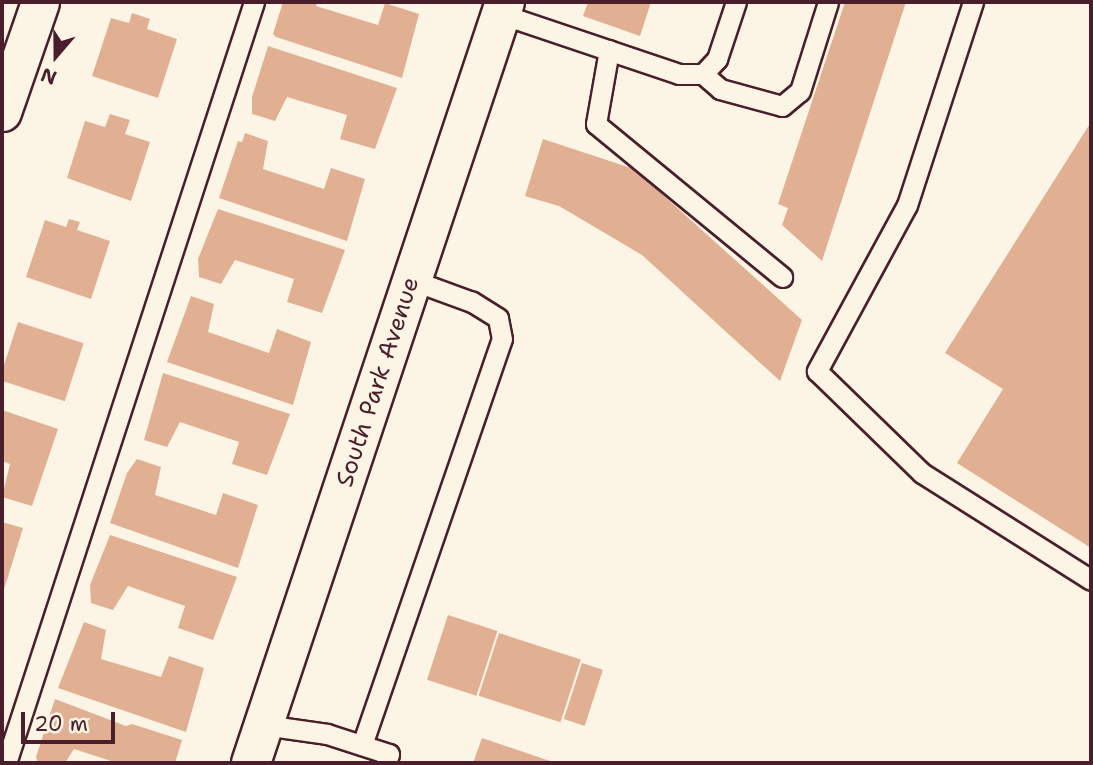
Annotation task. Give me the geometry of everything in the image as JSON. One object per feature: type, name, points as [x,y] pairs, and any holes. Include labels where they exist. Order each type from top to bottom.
[{"type":"street","points":[[2,112],[40,2]]},
{"type":"street","name":"South Park Avenue","points":[[251,763],[503,8]]},
{"type":"lane","points":[[6,763],[254,2]]},
{"type":"lane","points":[[703,74],[717,60],[736,2]]},
{"type":"lane","points":[[503,8],[609,50],[680,74],[703,74],[720,89],[782,106],[800,91],[828,2]]},
{"type":"lane","points":[[973,2],[907,205],[817,371],[922,473],[1091,580]]},
{"type":"lane","points":[[609,50],[596,124],[782,277]]},
{"type":"lane","points":[[362,745],[502,339],[498,318],[472,302],[412,280]]},
{"type":"lane","points":[[264,725],[327,734],[389,754],[386,763]]},
{"type":"building","points":[[283,2],[318,2],[316,6],[378,25],[385,3],[419,14],[402,78],[276,37],[273,34]]},
{"type":"building","points":[[588,2],[651,2],[640,36],[583,16]]},
{"type":"building","points":[[845,2],[906,2],[822,261],[782,225],[788,208],[778,204]]},
{"type":"building","points":[[132,13],[150,19],[147,29],[177,39],[158,98],[92,76],[111,18],[129,23]]},
{"type":"building","points":[[268,46],[397,88],[375,149],[340,139],[347,115],[287,97],[275,121],[252,114],[252,97]]},
{"type":"building","points":[[110,114],[130,120],[125,134],[150,142],[131,201],[67,178],[85,121],[105,127]]},
{"type":"building","points":[[1091,122],[1091,548],[957,463],[1003,389],[945,353]]},
{"type":"building","points":[[245,133],[268,141],[263,169],[324,189],[331,168],[365,179],[347,241],[219,198],[238,141],[242,142]]},
{"type":"building","points":[[543,139],[634,169],[802,320],[780,381],[642,255],[559,206],[525,196]]},
{"type":"building","points":[[218,209],[345,250],[322,313],[287,302],[294,279],[235,260],[221,284],[199,277],[198,259]]},
{"type":"building","points":[[69,219],[80,222],[77,230],[110,241],[91,299],[26,277],[45,220],[66,227]]},
{"type":"building","points":[[191,296],[214,304],[208,332],[269,353],[277,329],[311,342],[293,405],[167,362]]},
{"type":"building","points":[[18,322],[84,343],[65,401],[2,381],[2,371]]},
{"type":"building","points":[[163,373],[290,414],[267,475],[232,464],[239,442],[180,422],[167,447],[144,440]]},
{"type":"building","points":[[2,410],[58,429],[32,506],[2,497],[10,464],[2,461]]},
{"type":"building","points":[[137,459],[161,467],[155,495],[216,515],[223,493],[258,505],[238,568],[110,523],[127,473]]},
{"type":"building","points":[[2,522],[23,528],[2,596]]},
{"type":"building","points":[[110,535],[237,577],[213,640],[178,628],[185,606],[128,586],[113,610],[91,603],[90,585]]},
{"type":"building","points":[[448,615],[497,631],[476,696],[427,680]]},
{"type":"building","points":[[84,622],[106,630],[101,659],[161,677],[169,656],[204,668],[186,732],[58,688]]},
{"type":"building","points":[[499,633],[581,660],[560,722],[479,696]]},
{"type":"building","points":[[582,663],[603,670],[585,726],[564,719]]},
{"type":"building","points":[[55,699],[126,726],[132,724],[182,740],[175,763],[117,763],[74,749],[65,763],[38,763],[36,757]]},
{"type":"building","points":[[482,738],[556,763],[473,763]]}]
